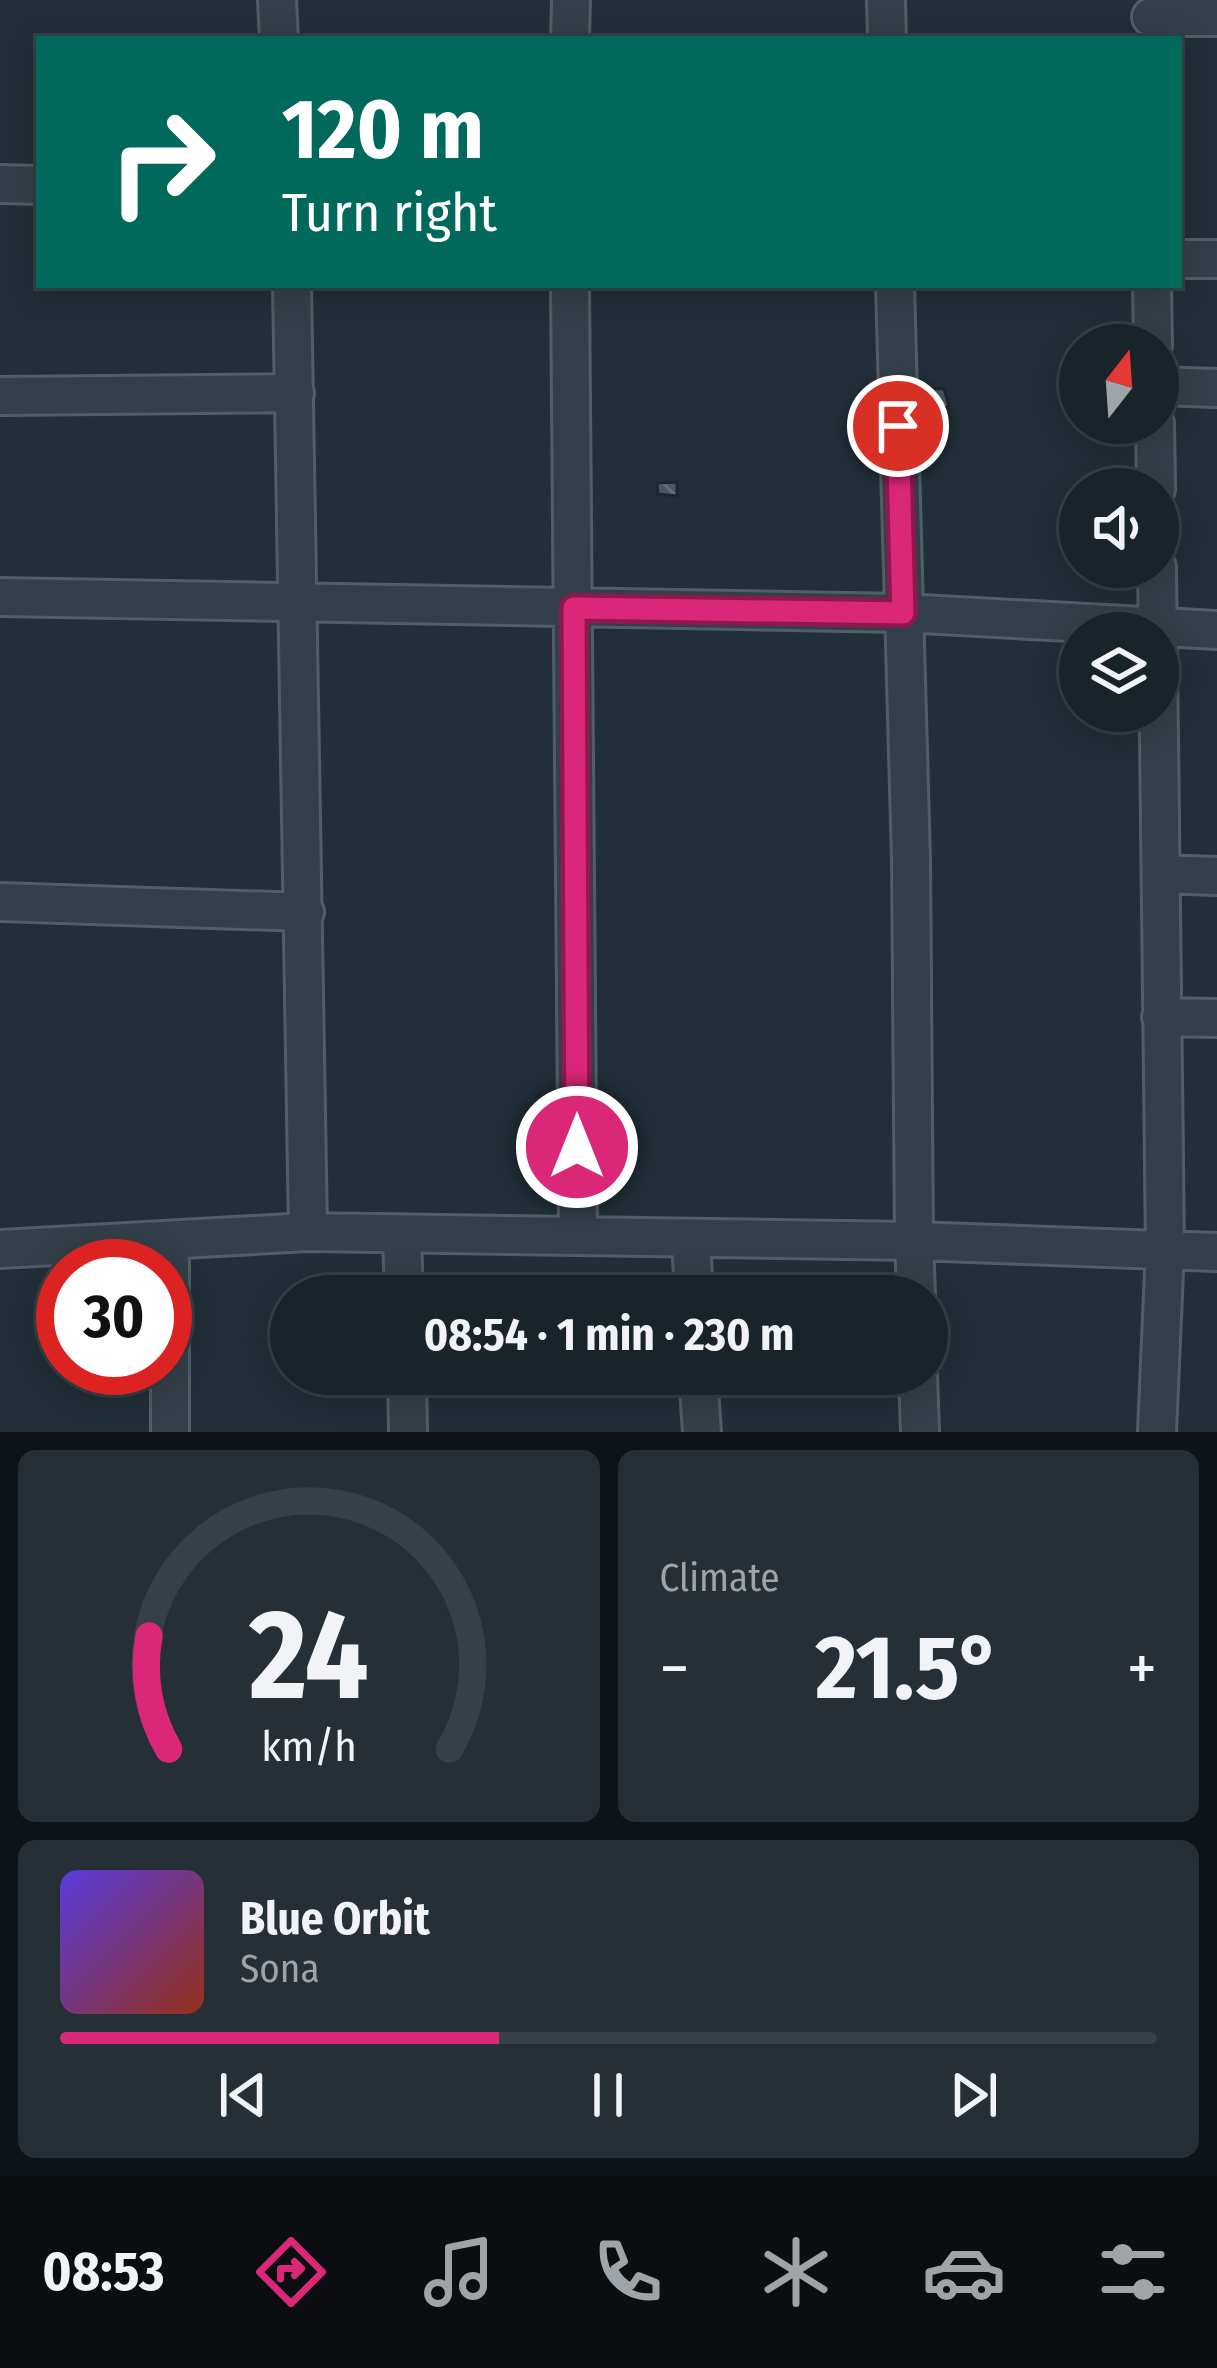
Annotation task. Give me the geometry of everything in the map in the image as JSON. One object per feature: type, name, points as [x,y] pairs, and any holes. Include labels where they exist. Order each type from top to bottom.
[{"type":"street","points":[[277,0],[279,36]]},
{"type":"street","points":[[571,0],[571,36]]},
{"type":"street","points":[[886,0],[887,36]]},
{"type":"street","points":[[1150,19],[1217,17]]},
{"type":"street","points":[[0,184],[36,185]]},
{"type":"street","points":[[1182,259],[1217,260]]},
{"type":"street","points":[[292,288],[308,1232]]},
{"type":"street","points":[[570,288],[578,1233]]},
{"type":"street","points":[[895,288],[915,1275]]},
{"type":"street","points":[[1152,288],[1153,324]]},
{"type":"street","points":[[1179,387],[1217,388]]},
{"type":"street","points":[[0,396],[295,393]]},
{"type":"street","points":[[0,597],[903,613],[1059,622]]},
{"type":"street","points":[[1179,628],[1217,630]]},
{"type":"street","points":[[1157,1432],[1165,1247],[1159,732]]},
{"type":"street","points":[[1161,874],[1217,876]]},
{"type":"street","points":[[0,902],[305,912]]},
{"type":"street","points":[[1161,1017],[1217,1018]]},
{"type":"street","points":[[187,1239],[308,1232],[402,1237],[578,1233],[1217,1252]]},
{"type":"street","points":[[402,1237],[403,1275]]},
{"type":"street","points":[[691,1238],[693,1275]]},
{"type":"street","points":[[0,1249],[36,1247]]},
{"type":"street","points":[[170,1395],[170,1432]]},
{"type":"street","points":[[407,1395],[408,1432]]},
{"type":"street","points":[[699,1395],[702,1432]]},
{"type":"street","points":[[919,1395],[920,1432]]},
{"type":"building","points":[[924,388],[944,389],[949,406],[933,412],[921,407]]},
{"type":"building","points":[[677,482],[677,496],[658,494],[657,483]]},
{"type":"route","points":[[577,1147],[574,608],[903,613],[898,426]]}]
